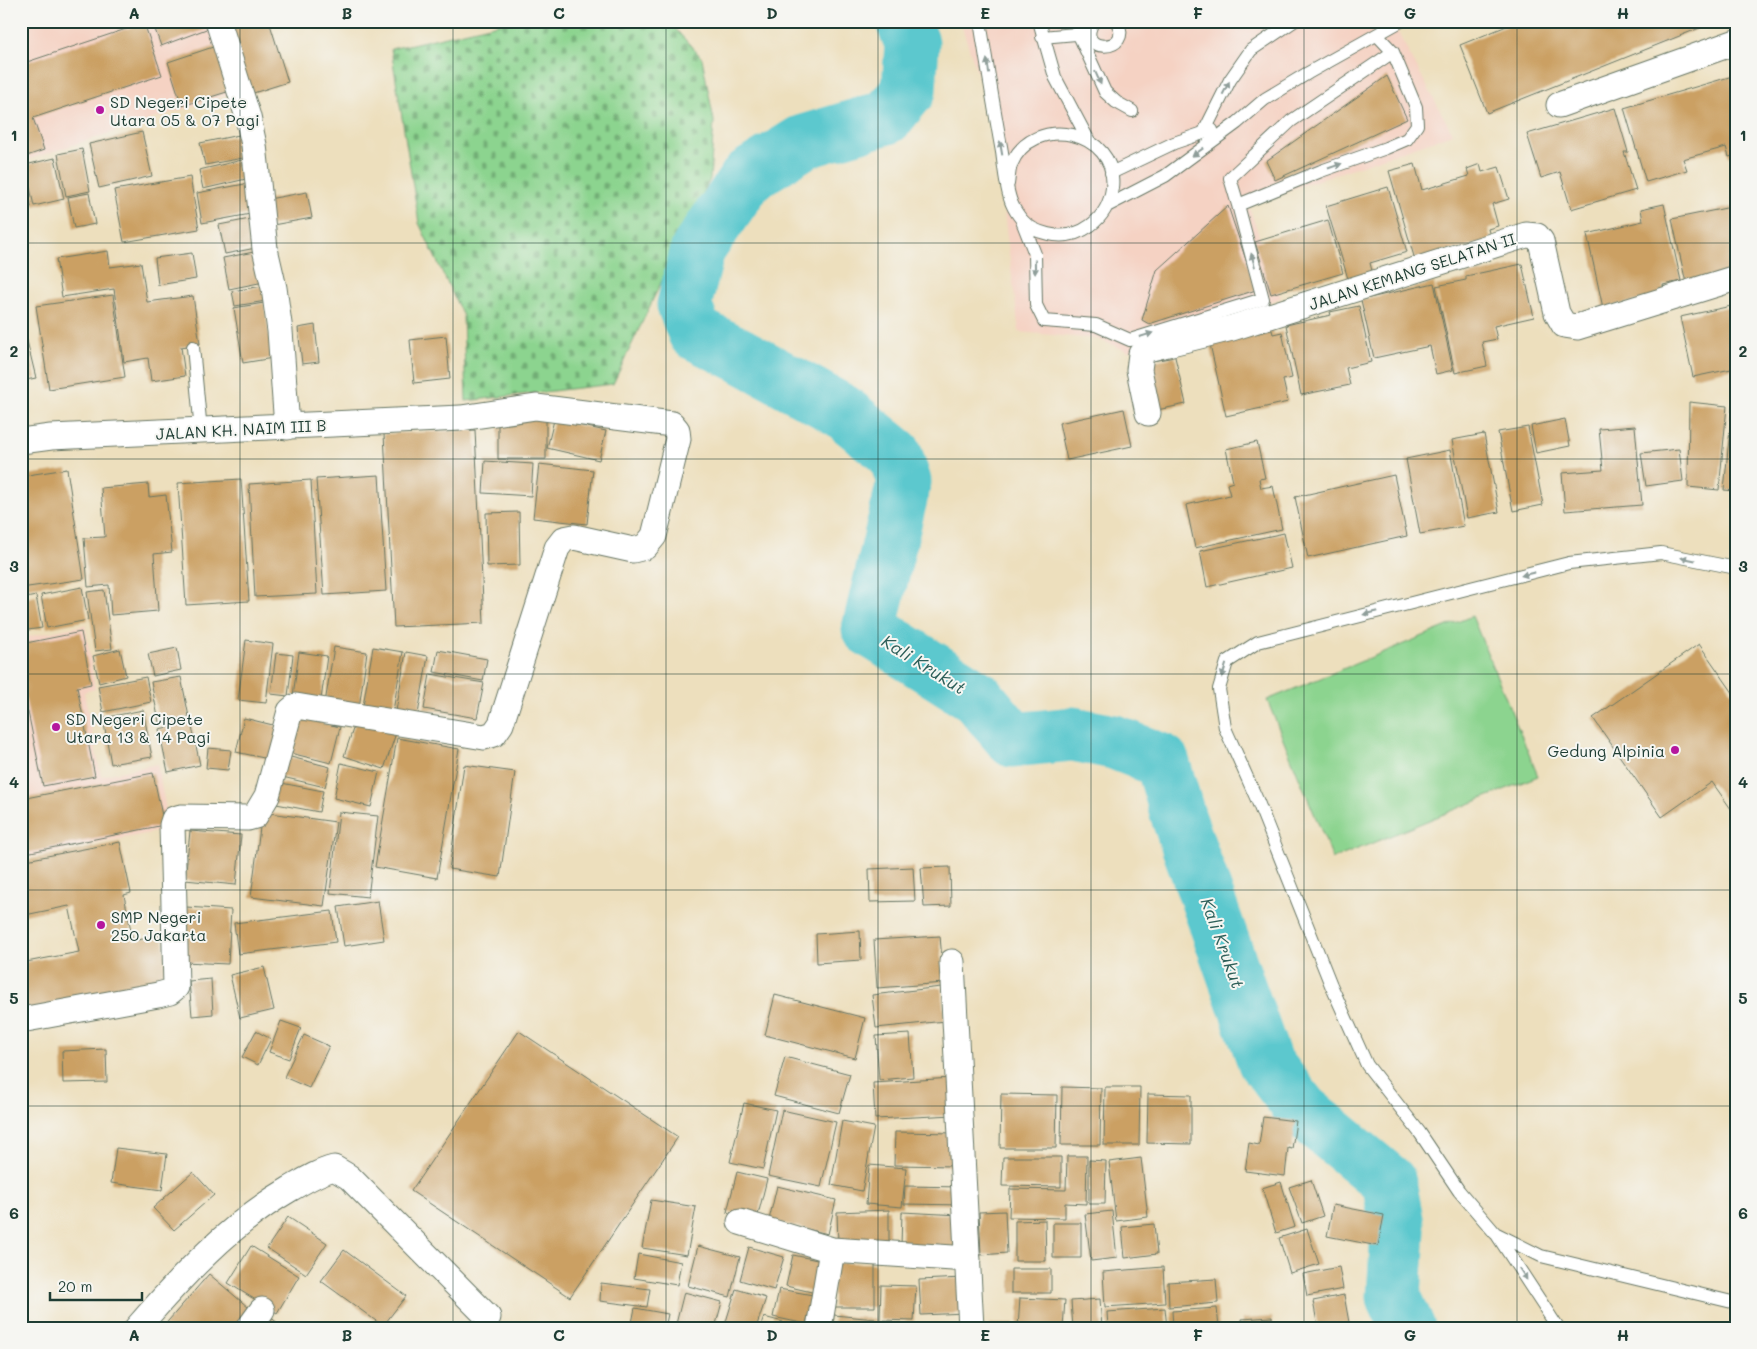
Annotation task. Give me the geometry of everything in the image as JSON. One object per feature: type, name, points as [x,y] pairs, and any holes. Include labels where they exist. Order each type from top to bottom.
[{"type":"street","points":[[218,21],[248,117],[254,145],[265,249],[274,288],[280,331],[287,427]]},
{"type":"street","points":[[1559,105],[1736,42]]},
{"type":"street","name":"JALAN KEMANG SELATAN II","points":[[1148,413],[1139,370],[1141,354],[1147,349],[1232,328],[1526,235],[1537,236],[1542,241],[1558,313],[1564,325],[1571,327],[1577,327],[1736,278]]},
{"type":"street","name":"JALAN KH. NAIM III B","points":[[21,440],[461,418],[536,407],[672,424],[678,439],[654,536],[645,547],[633,550],[574,537],[564,539],[557,548],[500,724],[494,734],[484,737],[296,706],[292,708],[267,796],[255,816],[248,818],[181,817],[174,819],[172,825],[176,987],[170,992],[158,995],[21,1020]]},
{"type":"street","points":[[952,962],[971,1328]]},
{"type":"street","points":[[137,1328],[175,1284],[233,1229],[279,1196],[319,1172],[334,1168],[350,1177],[488,1317]]},
{"type":"street","points":[[740,1222],[832,1250],[968,1259]]},
{"type":"street","points":[[819,1328],[832,1250]]},
{"type":"lane","points":[[980,21],[1011,204],[1022,221],[1035,254],[1036,305],[1044,321],[1096,325],[1130,340],[1263,299],[1230,178],[1291,121],[1393,52]]},
{"type":"lane","points":[[1039,21],[1055,77],[1088,141]]},
{"type":"lane","points":[[1087,30],[1091,40],[1096,45],[1109,46],[1115,43],[1119,37],[1120,30],[1116,21]]},
{"type":"lane","points":[[1204,132],[1230,80],[1251,50],[1294,21]]},
{"type":"lane","points":[[1022,221],[1039,232],[1058,236],[1078,233],[1096,222],[1108,206],[1165,176],[1272,95],[1401,21]]},
{"type":"lane","points":[[1042,36],[1087,30]]},
{"type":"lane","points":[[1087,30],[1104,92],[1116,102],[1132,111]]},
{"type":"lane","points":[[1238,205],[1407,139],[1418,125],[1416,107],[1393,52],[1377,35]]},
{"type":"lane","points":[[1111,173],[1174,143],[1237,123]]},
{"type":"lane","points":[[1008,184],[1011,166],[1021,150],[1035,139],[1053,132],[1072,134],[1088,141],[1099,150],[1106,161],[1111,173],[1112,186],[1108,206]]},
{"type":"lane","points":[[193,347],[201,431]]},
{"type":"lane","points":[[1558,1328],[1495,1233],[1460,1191],[1420,1133],[1367,1065],[1331,985],[1258,802],[1224,728],[1218,689],[1227,662],[1258,642],[1569,564],[1661,554],[1736,568]]},
{"type":"lane","points":[[1495,1233],[1541,1256],[1736,1303]]},
{"type":"shaded area","name":"SD Negeri Cipete Utara 05 & 07 Pagi","points":[[21,21],[212,21],[236,92],[21,162]]},
{"type":"shaded area","points":[[960,21],[1422,21],[1397,31],[1453,134],[1248,204],[1281,298],[1128,351],[1097,339],[1019,332],[992,117]]},
{"type":"shaded area","name":"SD Negeri Cipete Utara 13 & 14 Pagi","points":[[85,625],[95,689],[84,692],[101,776],[157,764],[170,829],[21,859],[21,638]]},
{"type":"green space","points":[[511,21],[668,21],[702,58],[714,121],[710,179],[613,384],[466,401],[463,316],[419,223],[391,49]]},
{"type":"green space","points":[[1472,616],[1538,776],[1333,859],[1267,700]]},
{"type":"building","points":[[152,21],[206,21],[209,28],[161,46]]},
{"type":"building","points":[[239,21],[269,21],[288,82],[247,95],[225,26]]},
{"type":"building","points":[[1519,21],[1717,21],[1487,113],[1460,45]]},
{"type":"building","points":[[144,23],[162,75],[33,118],[44,150],[21,158],[21,64]]},
{"type":"building","points":[[216,46],[230,91],[182,106],[168,62]]},
{"type":"building","points":[[1736,75],[1736,155],[1729,157],[1726,147],[1683,159],[1687,170],[1646,182],[1624,108]]},
{"type":"building","points":[[1387,76],[1407,119],[1275,180],[1266,161]]},
{"type":"building","points":[[1615,108],[1628,152],[1624,152],[1636,190],[1571,209],[1560,172],[1541,178],[1527,134]]},
{"type":"building","points":[[142,132],[152,176],[99,188],[89,144]]},
{"type":"building","points":[[239,135],[243,158],[205,165],[200,143]]},
{"type":"building","points":[[82,149],[90,191],[66,196],[58,154]]},
{"type":"building","points":[[55,158],[64,199],[34,206],[25,165]]},
{"type":"building","points":[[242,160],[246,179],[203,189],[199,170]]},
{"type":"building","points":[[1415,164],[1422,190],[1469,176],[1467,169],[1480,164],[1482,172],[1499,167],[1509,199],[1492,204],[1498,226],[1488,229],[1491,240],[1415,260],[1389,171]]},
{"type":"building","points":[[21,169],[31,207],[21,209]]},
{"type":"building","points":[[190,177],[199,229],[124,242],[114,190]]},
{"type":"building","points":[[250,183],[256,213],[202,223],[197,193]]},
{"type":"building","points":[[1388,187],[1407,252],[1370,263],[1373,275],[1349,282],[1326,206]]},
{"type":"building","points":[[307,192],[312,218],[267,226],[263,200]]},
{"type":"building","points":[[89,193],[95,224],[74,228],[68,197]]},
{"type":"building","points":[[1664,204],[1681,281],[1663,285],[1665,295],[1603,308],[1587,234],[1643,221],[1641,209]]},
{"type":"building","points":[[1228,206],[1256,290],[1149,324],[1142,320],[1157,270]]},
{"type":"building","points":[[1736,206],[1736,272],[1686,283],[1672,219]]},
{"type":"building","points":[[255,218],[261,247],[225,254],[219,225]]},
{"type":"building","points":[[1328,220],[1343,273],[1271,294],[1255,242]]},
{"type":"building","points":[[108,251],[110,267],[141,263],[147,302],[193,296],[200,344],[181,347],[185,376],[151,381],[148,358],[124,362],[114,289],[62,297],[56,259]]},
{"type":"building","points":[[259,251],[264,282],[229,289],[223,258]]},
{"type":"building","points":[[192,253],[196,279],[158,285],[155,258]]},
{"type":"building","points":[[1522,264],[1534,317],[1494,326],[1497,339],[1482,342],[1487,366],[1455,373],[1436,286],[1466,280],[1466,276]]},
{"type":"building","points":[[1434,283],[1453,370],[1436,374],[1430,346],[1374,358],[1361,300]]},
{"type":"building","points":[[263,286],[266,301],[235,306],[232,291]]},
{"type":"building","points":[[113,295],[125,377],[49,389],[36,306]]},
{"type":"building","points":[[264,303],[273,358],[243,363],[234,308]]},
{"type":"building","points":[[1736,305],[1736,368],[1693,377],[1680,317]]},
{"type":"building","points":[[1359,306],[1371,362],[1346,368],[1350,385],[1301,395],[1286,325],[1331,315],[1330,312]]},
{"type":"building","points":[[21,316],[36,378],[21,381]]},
{"type":"building","points":[[315,325],[319,362],[302,364],[298,328]]},
{"type":"building","points":[[1272,330],[1273,334],[1282,332],[1292,378],[1283,380],[1288,402],[1226,416],[1210,344]]},
{"type":"building","points":[[446,336],[450,379],[414,383],[410,340]]},
{"type":"building","points":[[1175,357],[1186,404],[1157,410],[1147,362]]},
{"type":"building","points":[[1734,389],[1736,389],[1736,491],[1724,490]]},
{"type":"building","points":[[1689,402],[1727,406],[1719,490],[1688,487]]},
{"type":"building","points":[[1124,409],[1132,446],[1067,460],[1059,423]]},
{"type":"building","points":[[498,418],[546,419],[546,459],[498,459]]},
{"type":"building","points":[[1565,419],[1570,446],[1536,453],[1531,426]]},
{"type":"building","points":[[554,420],[606,431],[599,460],[547,448]]},
{"type":"building","points":[[1635,426],[1642,505],[1565,511],[1562,473],[1603,470],[1599,429]]},
{"type":"building","points":[[1528,427],[1543,505],[1513,511],[1498,432]]},
{"type":"building","points":[[475,430],[484,623],[394,627],[384,434]]},
{"type":"building","points":[[1484,434],[1499,512],[1467,518],[1452,440]]},
{"type":"building","points":[[1257,442],[1265,478],[1259,479],[1261,488],[1273,486],[1282,529],[1195,548],[1186,505],[1230,495],[1227,484],[1233,482],[1226,449]]},
{"type":"building","points":[[1679,449],[1683,481],[1646,486],[1641,453]]},
{"type":"building","points":[[1450,450],[1464,526],[1420,534],[1406,459]]},
{"type":"building","points":[[485,461],[533,464],[531,496],[483,493]]},
{"type":"building","points":[[539,464],[593,470],[587,524],[533,518]]},
{"type":"building","points":[[67,469],[84,579],[21,588],[21,476]]},
{"type":"building","points":[[379,475],[386,591],[324,595],[316,479]]},
{"type":"building","points":[[1394,475],[1407,536],[1308,558],[1295,497]]},
{"type":"building","points":[[241,479],[249,601],[186,605],[178,483]]},
{"type":"building","points":[[311,480],[317,594],[255,597],[249,484]]},
{"type":"building","points":[[148,484],[149,497],[166,495],[172,552],[154,554],[158,611],[111,615],[109,585],[88,587],[84,538],[105,537],[101,488]]},
{"type":"building","points":[[519,512],[520,565],[487,566],[486,513]]},
{"type":"building","points":[[1284,533],[1292,568],[1207,587],[1200,551]]},
{"type":"building","points":[[82,587],[88,620],[47,628],[41,595]]},
{"type":"building","points":[[104,590],[112,649],[95,651],[87,592]]},
{"type":"building","points":[[36,596],[42,628],[21,631],[21,599]]},
{"type":"building","points":[[81,632],[91,684],[77,687],[95,776],[43,786],[25,697],[21,698],[21,644]]},
{"type":"building","points":[[246,640],[273,644],[266,703],[238,700]]},
{"type":"building","name":"Gedung Alpinia","points":[[1699,644],[1736,697],[1736,816],[1712,782],[1662,817],[1593,718]]},
{"type":"building","points":[[334,647],[367,652],[359,708],[325,703]]},
{"type":"building","points":[[373,647],[403,652],[393,711],[363,706]]},
{"type":"building","points":[[177,648],[181,670],[153,676],[148,654]]},
{"type":"building","points":[[120,649],[126,676],[99,683],[93,656]]},
{"type":"building","points":[[438,650],[487,659],[483,681],[434,672]]},
{"type":"building","points":[[299,652],[327,656],[320,707],[292,703]]},
{"type":"building","points":[[406,652],[428,656],[417,720],[395,717]]},
{"type":"building","points":[[276,653],[293,655],[288,696],[271,694]]},
{"type":"building","points":[[430,674],[484,683],[477,718],[424,709]]},
{"type":"building","points":[[146,677],[151,702],[103,712],[98,686]]},
{"type":"building","points":[[181,677],[189,717],[159,722],[151,682]]},
{"type":"building","points":[[143,710],[152,757],[111,764],[103,718]]},
{"type":"building","points":[[295,716],[340,727],[331,763],[286,752]]},
{"type":"building","points":[[244,718],[281,727],[273,760],[236,752]]},
{"type":"building","points":[[356,720],[396,733],[384,769],[344,756]]},
{"type":"building","points":[[191,722],[200,765],[168,772],[159,729]]},
{"type":"building","points":[[397,738],[459,749],[437,878],[375,867]]},
{"type":"building","points":[[208,748],[231,750],[228,770],[206,768]]},
{"type":"building","points":[[283,755],[330,767],[325,787],[278,776]]},
{"type":"building","points":[[341,763],[379,772],[371,807],[334,798]]},
{"type":"building","points":[[464,765],[515,772],[500,877],[449,869]]},
{"type":"building","points":[[153,773],[164,825],[21,854],[21,799]]},
{"type":"building","points":[[276,782],[323,791],[319,812],[271,803]]},
{"type":"building","points":[[262,812],[336,822],[324,906],[251,897]]},
{"type":"building","points":[[339,812],[378,816],[368,897],[330,893]]},
{"type":"building","points":[[190,831],[241,835],[236,885],[185,880]]},
{"type":"building","name":"SMP Negeri 250 Jakarta","points":[[120,842],[131,893],[124,895],[133,941],[162,935],[171,986],[21,1016],[21,963],[79,952],[69,906],[25,915],[21,898],[21,861]]},
{"type":"building","points":[[913,867],[915,901],[870,902],[869,869]]},
{"type":"building","points":[[950,867],[951,906],[924,907],[921,868]]},
{"type":"building","points":[[378,901],[384,940],[344,946],[338,907]]},
{"type":"building","points":[[186,907],[231,910],[228,964],[183,962]]},
{"type":"building","points":[[332,911],[336,942],[238,954],[234,923]]},
{"type":"building","points":[[860,931],[861,960],[817,963],[816,934]]},
{"type":"building","points":[[940,936],[944,983],[877,988],[874,940]]},
{"type":"building","points":[[264,967],[274,1010],[240,1018],[230,975]]},
{"type":"building","points":[[211,979],[213,1014],[192,1016],[189,981]]},
{"type":"building","points":[[941,987],[945,1021],[876,1028],[872,995]]},
{"type":"building","points":[[775,995],[865,1018],[855,1058],[765,1035]]},
{"type":"building","points":[[281,1021],[301,1028],[289,1059],[269,1052]]},
{"type":"building","points":[[256,1031],[271,1039],[258,1065],[242,1057]]},
{"type":"building","points":[[519,1031],[678,1137],[570,1297],[411,1191]]},
{"type":"building","points":[[910,1034],[913,1077],[879,1080],[876,1036]]},
{"type":"building","points":[[304,1035],[329,1046],[309,1088],[284,1077]]},
{"type":"building","points":[[106,1049],[107,1082],[63,1083],[62,1051]]},
{"type":"building","points":[[785,1057],[850,1074],[839,1113],[774,1096]]},
{"type":"building","points":[[952,1078],[954,1115],[875,1119],[873,1083]]},
{"type":"building","points":[[1062,1087],[1101,1088],[1100,1145],[1061,1145]]},
{"type":"building","points":[[1105,1087],[1140,1087],[1139,1145],[1104,1145]]},
{"type":"building","points":[[1001,1094],[1057,1095],[1056,1148],[1000,1148]]},
{"type":"building","points":[[1148,1094],[1191,1095],[1191,1144],[1147,1143]]},
{"type":"building","points":[[744,1103],[776,1110],[763,1169],[730,1162]]},
{"type":"building","points":[[782,1110],[836,1122],[821,1187],[768,1176]]},
{"type":"building","points":[[1263,1117],[1296,1121],[1292,1149],[1288,1148],[1285,1176],[1245,1171],[1249,1143],[1259,1145]]},
{"type":"building","points":[[842,1121],[874,1127],[862,1191],[831,1185]]},
{"type":"building","points":[[895,1132],[956,1133],[955,1166],[894,1165]]},
{"type":"building","points":[[116,1148],[167,1154],[162,1190],[111,1183]]},
{"type":"building","points":[[1067,1156],[1087,1156],[1086,1204],[1065,1203],[1065,1218],[1009,1217],[1010,1189],[1066,1190]]},
{"type":"building","points":[[1003,1157],[1061,1157],[1061,1187],[1002,1186]]},
{"type":"building","points":[[1141,1158],[1148,1217],[1116,1221],[1109,1162]]},
{"type":"building","points":[[1089,1160],[1106,1161],[1105,1204],[1089,1204]]},
{"type":"building","points":[[869,1165],[906,1168],[902,1207],[866,1204]]},
{"type":"building","points":[[193,1172],[214,1195],[174,1230],[153,1208]]},
{"type":"building","points":[[737,1172],[767,1179],[757,1219],[727,1212]]},
{"type":"building","points":[[1311,1180],[1323,1216],[1302,1223],[1289,1187]]},
{"type":"building","points":[[1281,1182],[1295,1227],[1276,1233],[1262,1188]]},
{"type":"building","points":[[777,1186],[836,1200],[828,1234],[769,1220]]},
{"type":"building","points":[[905,1186],[963,1187],[963,1205],[904,1204]]},
{"type":"building","points":[[651,1200],[696,1207],[687,1255],[642,1248]]},
{"type":"building","points":[[1333,1205],[1384,1215],[1378,1246],[1327,1236]]},
{"type":"building","points":[[889,1210],[889,1241],[838,1243],[837,1212]]},
{"type":"building","points":[[1005,1211],[1007,1253],[981,1255],[979,1212]]},
{"type":"building","points":[[1112,1211],[1117,1258],[1091,1261],[1085,1214]]},
{"type":"building","points":[[902,1212],[960,1215],[958,1249],[901,1246]]},
{"type":"building","points":[[288,1217],[327,1243],[306,1274],[267,1248]]},
{"type":"building","points":[[1045,1220],[1046,1261],[1015,1261],[1015,1221]]},
{"type":"building","points":[[1053,1223],[1081,1223],[1081,1258],[1053,1258]]},
{"type":"building","points":[[1154,1224],[1157,1254],[1125,1258],[1122,1227]]},
{"type":"building","points":[[1307,1229],[1319,1264],[1290,1273],[1279,1238]]},
{"type":"building","points":[[251,1246],[299,1276],[277,1313],[228,1283]]},
{"type":"building","points":[[698,1246],[740,1257],[730,1297],[688,1286]]},
{"type":"building","points":[[749,1247],[784,1257],[774,1290],[740,1280]]},
{"type":"building","points":[[344,1250],[406,1296],[383,1326],[321,1281]]},
{"type":"building","points":[[638,1254],[681,1262],[677,1285],[634,1278]]},
{"type":"building","points":[[793,1255],[827,1262],[820,1294],[786,1286]]},
{"type":"building","points":[[833,1263],[875,1263],[875,1307],[833,1307]]},
{"type":"building","points":[[1163,1267],[1165,1303],[1105,1307],[1103,1272]]},
{"type":"building","points":[[1339,1267],[1343,1289],[1307,1296],[1303,1274]]},
{"type":"building","points":[[1011,1269],[1051,1269],[1051,1293],[1011,1293]]},
{"type":"building","points":[[209,1274],[255,1313],[242,1328],[162,1328]]},
{"type":"building","points":[[963,1278],[965,1313],[921,1315],[919,1280]]},
{"type":"building","points":[[1216,1279],[1218,1303],[1169,1307],[1168,1282]]},
{"type":"building","points":[[601,1283],[650,1289],[647,1307],[600,1301]]},
{"type":"building","points":[[881,1285],[916,1286],[914,1321],[880,1320]]},
{"type":"building","points":[[736,1289],[766,1298],[756,1328],[724,1328]]},
{"type":"building","points":[[779,1289],[813,1295],[806,1324],[773,1317]]},
{"type":"building","points":[[684,1292],[722,1302],[715,1328],[675,1328]]},
{"type":"building","points":[[1344,1295],[1350,1328],[1318,1328],[1313,1301]]},
{"type":"building","points":[[1020,1298],[1065,1300],[1063,1328],[1018,1328]]},
{"type":"building","points":[[1100,1299],[1102,1328],[1073,1328],[1071,1301]]},
{"type":"building","points":[[635,1308],[668,1314],[665,1328],[631,1328]]},
{"type":"building","points":[[1165,1308],[1167,1328],[1108,1328],[1107,1312]]},
{"type":"building","points":[[1217,1308],[1219,1328],[1173,1328],[1172,1311]]},
{"type":"building","points":[[834,1315],[875,1319],[875,1328],[833,1328]]},
{"type":"building","points":[[269,1316],[284,1328],[260,1328]]},
{"type":"building","points":[[764,1317],[783,1322],[781,1328],[760,1328]]},
{"type":"building","points":[[1272,1317],[1273,1328],[1242,1328],[1242,1319]]},
{"type":"building","points":[[989,1324],[1014,1324],[1014,1328],[989,1328]]},
{"type":"waterway","name":"Kali Krukut","points":[[903,21],[912,43],[909,90],[887,117],[803,142],[748,176],[698,249],[684,305],[695,333],[740,355],[842,411],[895,454],[904,482],[869,629],[977,697],[1013,740],[1073,734],[1114,742],[1162,761],[1179,819],[1265,1062],[1302,1110],[1389,1182],[1398,1230],[1394,1297],[1408,1328]]},
{"type":"place","name":"SD Negeri Cipete Utara 05 & 07 Pagi","points":[[100,110]]},
{"type":"place","name":"SD Negeri Cipete Utara 13 & 14 Pagi","points":[[56,727]]},
{"type":"place","name":"Gedung Alpinia","points":[[1675,750]]},
{"type":"place","name":"SMP Negeri 250 Jakarta","points":[[101,925]]}]
